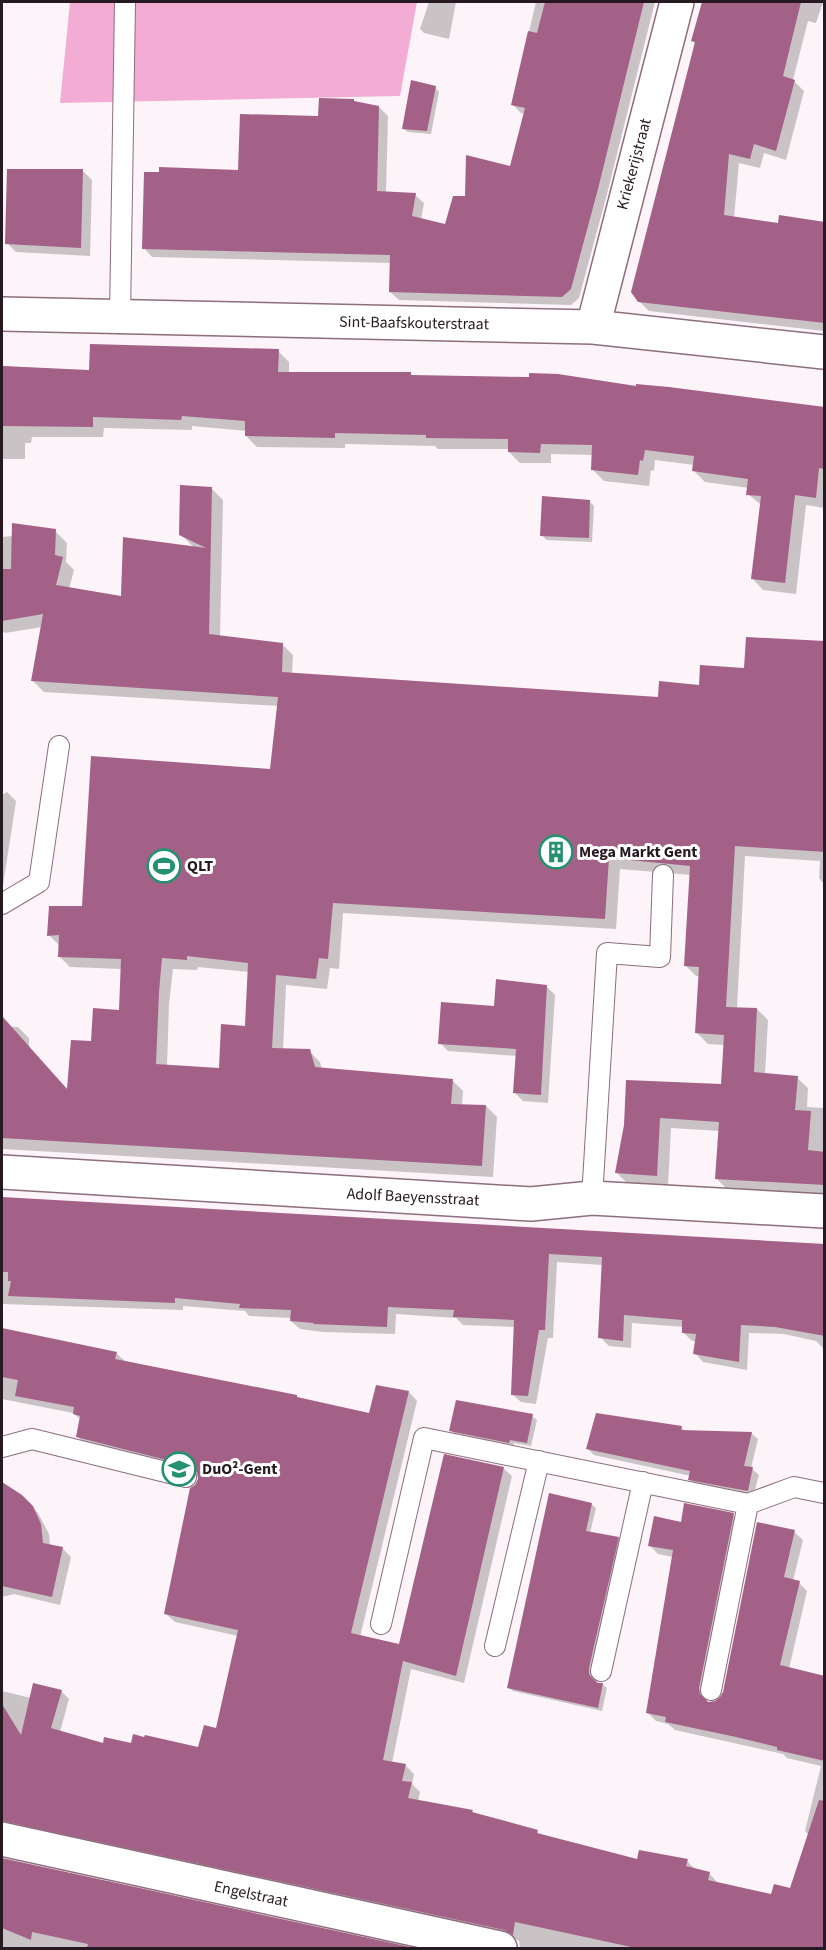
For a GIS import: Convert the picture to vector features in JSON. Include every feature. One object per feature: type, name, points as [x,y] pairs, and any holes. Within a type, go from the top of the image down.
[{"type":"street","name":"Kriekerijstraat","points":[[593,327],[677,2]]},
{"type":"street","name":"Sint-Baafskouterstraat","points":[[2,314],[593,327],[825,352]]},
{"type":"street","name":"Adolf Baeyensstraat","points":[[2,1172],[531,1204],[592,1198],[825,1211]]},
{"type":"street","name":"Engelstraat","points":[[2,1839],[500,1948]]},
{"type":"lane","points":[[120,317],[125,2]]},
{"type":"lane","points":[[2,904],[39,882],[58,746]]},
{"type":"lane","points":[[592,1198],[607,952],[660,957],[663,875]]},
{"type":"lane","points":[[381,1624],[424,1438],[748,1504],[794,1487],[825,1493]]},
{"type":"lane","points":[[2,1447],[32,1439],[186,1477]]},
{"type":"lane","points":[[495,1646],[539,1461]]},
{"type":"lane","points":[[601,1671],[643,1482]]},
{"type":"lane","points":[[711,1690],[748,1504]]},
{"type":"shaded area","points":[[70,2],[417,2],[400,96],[60,103]]},
{"type":"building","points":[[545,2],[644,2],[571,289],[562,297],[389,292],[390,255],[142,249],[144,172],[159,172],[159,167],[238,170],[240,114],[318,116],[319,98],[354,99],[354,101],[379,106],[377,191],[416,193],[412,216],[445,224],[453,196],[465,196],[466,155],[510,166],[525,108],[511,105],[528,31],[537,33]]},
{"type":"building","points":[[702,2],[801,2],[783,76],[795,80],[776,151],[754,144],[750,159],[729,154],[724,215],[778,223],[779,215],[825,222],[825,323],[638,302],[631,292],[695,42],[691,41]]},
{"type":"building","points":[[411,80],[436,86],[427,131],[402,129]]},
{"type":"building","points":[[7,169],[83,169],[81,248],[5,244]]},
{"type":"building","points":[[90,344],[279,349],[278,372],[411,372],[411,375],[529,377],[529,373],[558,374],[636,386],[636,384],[669,387],[825,407],[825,469],[819,468],[816,498],[795,495],[785,583],[751,579],[761,496],[746,495],[748,479],[692,471],[694,456],[645,450],[643,461],[640,460],[638,475],[591,470],[592,445],[541,444],[540,453],[508,452],[508,439],[426,438],[426,435],[335,433],[335,438],[245,436],[245,421],[182,416],[181,420],[93,417],[93,427],[2,426],[2,366],[89,370]]},
{"type":"building","points":[[180,485],[212,487],[209,634],[283,643],[282,672],[658,697],[659,681],[699,685],[700,665],[744,668],[746,637],[825,641],[825,852],[735,846],[726,1007],[757,1008],[754,1072],[798,1076],[795,1110],[811,1111],[808,1150],[825,1152],[825,1185],[715,1179],[719,1122],[660,1118],[657,1176],[615,1173],[624,1125],[626,1080],[721,1084],[724,1035],[695,1033],[699,967],[684,966],[690,866],[609,858],[605,919],[333,903],[328,959],[319,958],[316,979],[276,975],[272,1048],[310,1049],[315,1067],[453,1079],[451,1104],[486,1105],[482,1166],[2,1138],[2,1016],[67,1089],[71,1040],[91,1041],[93,1008],[119,1010],[121,959],[58,957],[59,935],[47,936],[49,906],[82,906],[91,756],[270,769],[278,697],[31,681],[43,614],[2,621],[2,569],[11,569],[12,523],[56,529],[55,555],[63,557],[56,585],[121,596],[123,537],[206,548],[179,535]],"holes":[[[187,956],[248,963],[245,1026],[221,1024],[219,1068],[156,1064],[162,958],[187,960]]]},
{"type":"building","points":[[542,496],[590,500],[589,538],[540,536]]},
{"type":"building","points":[[496,979],[547,985],[541,1095],[513,1093],[516,1049],[438,1044],[441,1002],[494,1006]]},
{"type":"building","points":[[2,1197],[825,1244],[825,1336],[775,1327],[741,1325],[739,1362],[693,1354],[696,1334],[682,1333],[682,1320],[624,1315],[623,1341],[598,1338],[602,1257],[549,1254],[545,1330],[539,1330],[528,1396],[511,1395],[514,1320],[453,1317],[454,1310],[388,1307],[387,1327],[313,1324],[290,1321],[291,1310],[239,1308],[240,1304],[175,1298],[175,1303],[8,1296],[11,1281],[8,1281],[8,1272],[2,1272]]},
{"type":"building","points":[[2,1328],[117,1352],[115,1359],[297,1395],[297,1397],[369,1413],[376,1385],[409,1391],[351,1633],[399,1644],[444,1454],[504,1467],[456,1676],[403,1661],[383,1760],[406,1764],[402,1781],[412,1782],[408,1798],[473,1810],[472,1812],[538,1830],[537,1833],[637,1859],[639,1850],[688,1859],[686,1866],[710,1872],[708,1880],[771,1894],[774,1884],[790,1888],[819,1800],[825,1801],[825,1948],[636,1948],[515,1922],[513,1935],[504,1930],[2,1821],[2,1704],[21,1735],[33,1683],[62,1690],[51,1728],[103,1743],[104,1737],[131,1743],[133,1734],[198,1747],[204,1725],[216,1728],[238,1630],[164,1614],[190,1488],[198,1479],[194,1467],[76,1437],[80,1416],[73,1414],[74,1407],[15,1396],[18,1380],[2,1377]]},
{"type":"building","points":[[456,1400],[533,1414],[527,1443],[510,1440],[509,1443],[449,1431]]},
{"type":"building","points":[[596,1413],[682,1426],[681,1430],[752,1432],[744,1466],[753,1467],[748,1491],[688,1480],[690,1471],[586,1449]]},
{"type":"building","points":[[2,1482],[22,1495],[33,1506],[41,1524],[43,1543],[63,1547],[52,1597],[2,1586]]},
{"type":"building","points":[[549,1493],[592,1503],[586,1531],[619,1537],[589,1668],[589,1674],[593,1679],[598,1683],[603,1683],[598,1708],[507,1688]]},
{"type":"building","points":[[684,1503],[734,1513],[699,1688],[700,1694],[708,1702],[715,1701],[723,1692],[757,1522],[795,1530],[784,1577],[800,1581],[780,1665],[825,1676],[825,1761],[777,1750],[777,1747],[736,1737],[665,1722],[666,1717],[646,1713],[673,1550],[648,1546],[654,1516],[681,1522]]},
{"type":"building","points":[[2,1858],[415,1948],[87,1948],[88,1944],[32,1932],[31,1940],[2,1928]]},
{"type":"place","name":"Mega Markt Gent","points":[[556,852]]},
{"type":"place","name":"QLT","points":[[164,866]]},
{"type":"place","name":"DuO²-Gent","points":[[179,1469]]}]
